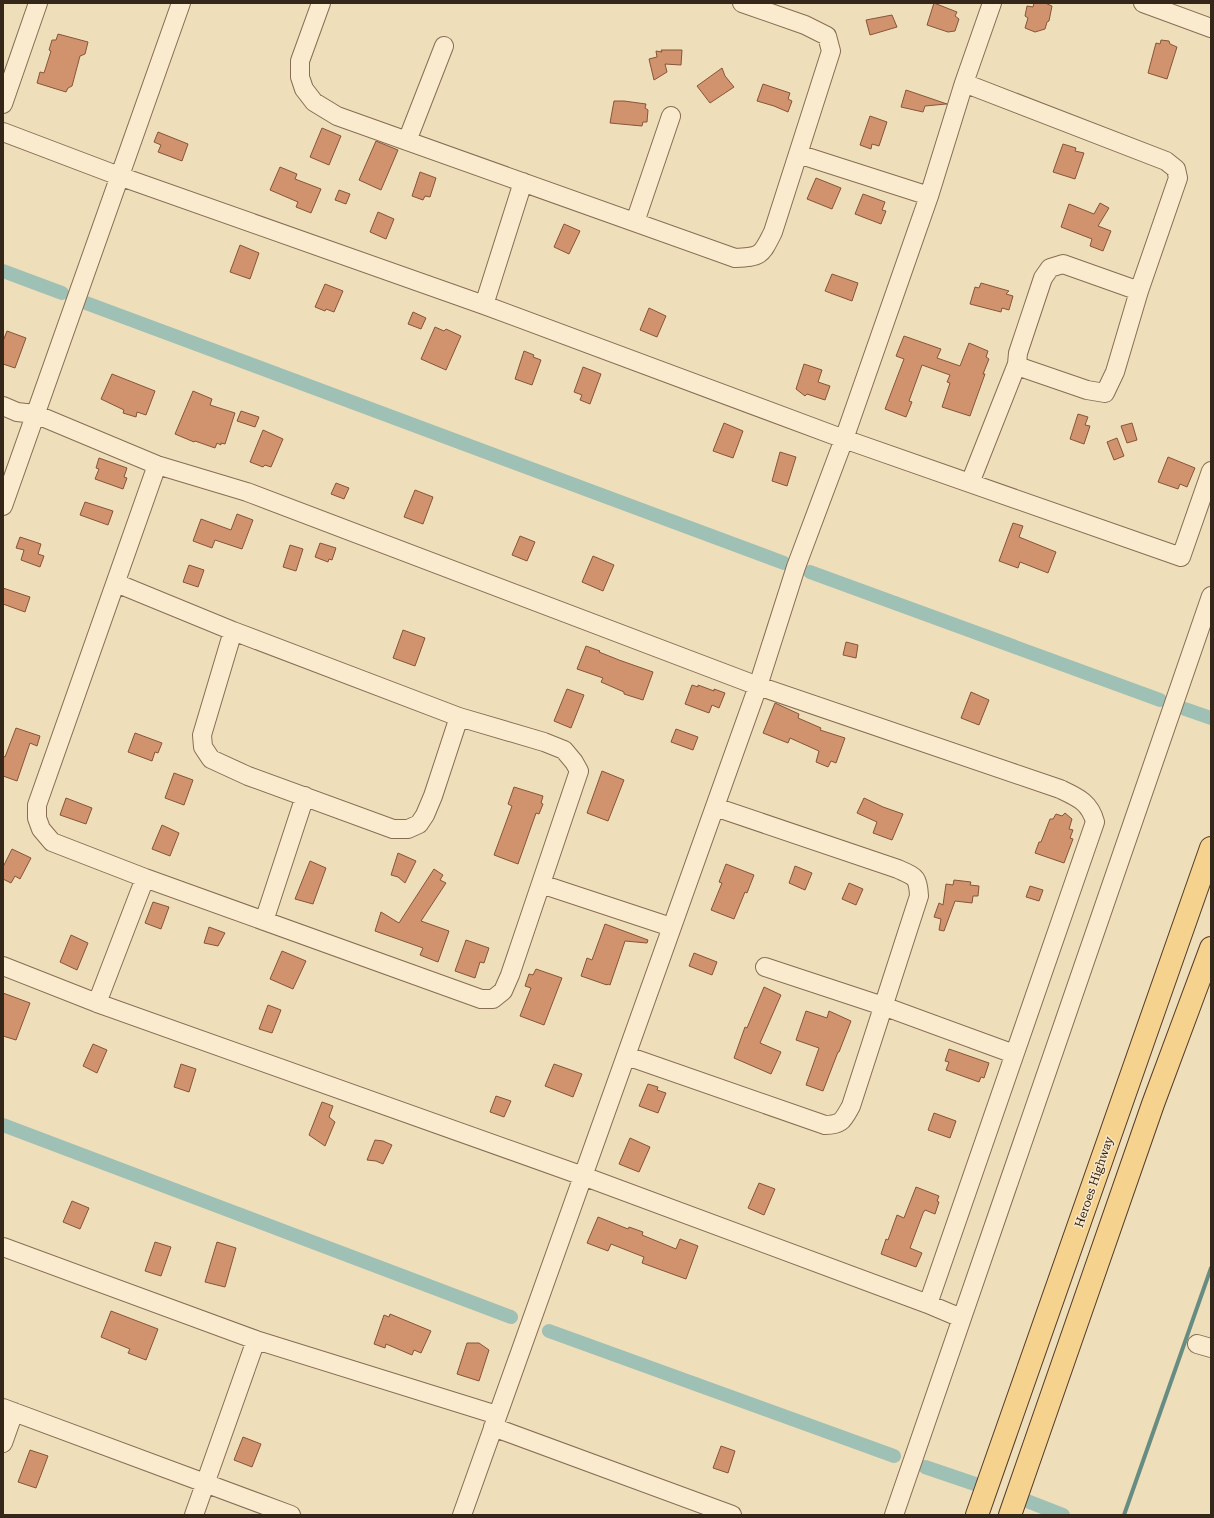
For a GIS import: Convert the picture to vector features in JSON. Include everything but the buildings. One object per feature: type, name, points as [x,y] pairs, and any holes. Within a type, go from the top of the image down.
[{"type":"main road","name":"Heroes Highway","points":[[977,1515],[1211,848]]},
{"type":"main road","points":[[1010,1515],[1153,1104],[1211,948]]},
{"type":"street","points":[[3,104],[38,3]]},
{"type":"street","points":[[3,506],[181,3]]},
{"type":"street","points":[[321,3],[300,61],[300,77],[304,89],[314,102],[337,116],[734,258],[752,257],[763,252],[773,232],[831,51],[827,36],[805,26],[742,3]]},
{"type":"street","points":[[462,1515],[758,686],[796,567],[844,439],[929,196],[964,83],[992,3]]},
{"type":"street","points":[[1143,3],[1211,28]]},
{"type":"street","points":[[408,141],[444,46]]},
{"type":"street","points":[[964,83],[1166,161],[1176,169],[1178,178],[1114,372],[1104,393],[1087,390],[1023,368],[1017,364]]},
{"type":"street","points":[[635,222],[671,116]]},
{"type":"street","points":[[3,132],[119,176],[484,305],[844,439],[1181,557],[1211,471]]},
{"type":"street","points":[[798,154],[929,196]]},
{"type":"street","points":[[484,305],[523,182]]},
{"type":"street","points":[[970,483],[1017,364],[1018,354],[1043,278],[1050,268],[1063,264],[1140,292]]},
{"type":"street","points":[[3,406],[17,412],[35,414],[157,465],[247,492],[758,686],[1060,789],[1080,799],[1092,812],[1095,822],[928,1304]]},
{"type":"street","points":[[116,583],[233,631],[459,716],[544,742],[564,750],[579,771],[510,975],[503,991],[493,999],[481,999],[145,878],[52,842],[41,829],[37,818],[37,805],[157,465]]},
{"type":"street","points":[[894,1515],[1211,596]]},
{"type":"street","points":[[233,631],[202,735],[203,748],[211,759],[248,776],[393,829],[408,829],[419,824],[425,815],[433,796],[459,716]]},
{"type":"street","points":[[264,921],[305,796]]},
{"type":"street","points":[[627,1056],[825,1125],[836,1125],[842,1121],[851,1106],[919,896],[918,883],[913,877],[898,869],[715,807]]},
{"type":"street","points":[[97,1003],[145,878]]},
{"type":"street","points":[[541,884],[671,928]]},
{"type":"street","points":[[3,966],[97,1003],[583,1176],[928,1304],[961,1318]]},
{"type":"street","points":[[765,967],[884,1006],[1014,1054]]},
{"type":"street","points":[[3,1247],[256,1340],[495,1421],[722,1513]]},
{"type":"street","points":[[194,1515],[256,1340]]},
{"type":"street","points":[[3,1443],[8,1410],[291,1515]]},
{"type":"waterway","points":[[3,271],[62,293]]},
{"type":"waterway","points":[[86,303],[784,563]]},
{"type":"waterway","points":[[810,572],[1160,700]]},
{"type":"waterway","points":[[1185,709],[1211,718]]},
{"type":"waterway","points":[[3,1125],[511,1317]]},
{"type":"waterway","points":[[1124,1515],[1211,1268]]},
{"type":"waterway","points":[[549,1331],[894,1456]]},
{"type":"waterway","points":[[925,1467],[975,1484]]},
{"type":"waterway","points":[[1027,1501],[1063,1515]]}]
